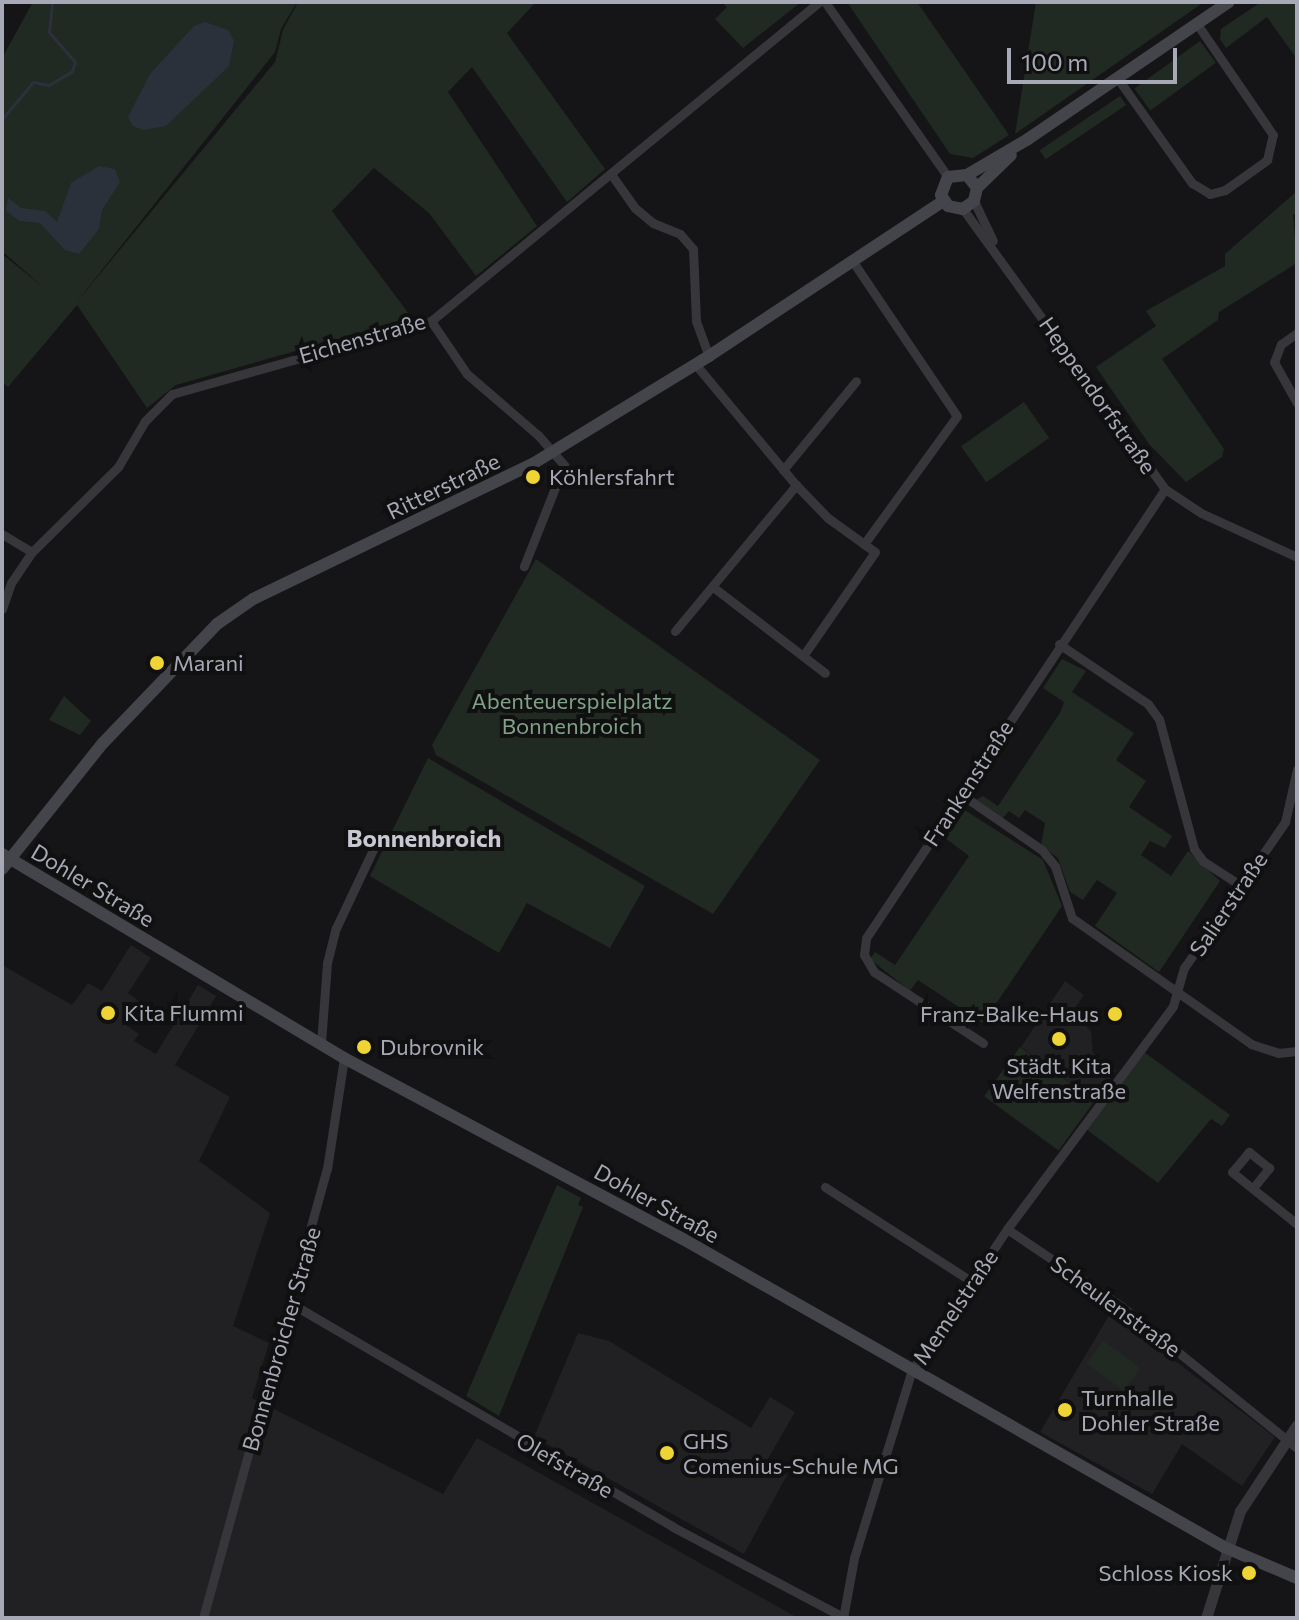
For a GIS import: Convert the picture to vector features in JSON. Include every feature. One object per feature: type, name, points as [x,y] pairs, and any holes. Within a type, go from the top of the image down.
[{"type":"main road","points":[[1028,139],[963,209],[943,201],[941,188],[948,177],[967,175],[1028,139],[1229,2]]},
{"type":"main road","points":[[967,175],[975,195]]},
{"type":"main road","name":"Ritterstraße","points":[[4,860],[103,743],[217,624],[253,599],[502,482],[696,365],[943,201]]},
{"type":"main road","name":"Dohler Straße","points":[[4,860],[344,1058],[912,1370],[1224,1547],[1297,1578]]},
{"type":"street","name":"Eichenstraße","points":[[2,609],[11,583],[32,552],[118,467],[145,421],[172,394],[431,321],[819,2]]},
{"type":"street","points":[[825,2],[948,177]]},
{"type":"street","points":[[1118,79],[1192,183],[1210,194],[1225,190],[1267,160],[1273,135],[1197,24]]},
{"type":"street","points":[[611,174],[635,208],[653,223],[680,234],[693,249],[696,321],[709,356]]},
{"type":"street","name":"Heppendorfstraße","points":[[975,195],[1001,258]]},
{"type":"street","name":"Heppendorfstraße","points":[[963,209],[1165,489],[1201,513],[1297,557]]},
{"type":"street","points":[[853,262],[957,416],[864,544]]},
{"type":"street","points":[[431,321],[467,374],[554,451],[564,465],[561,480],[524,566]]},
{"type":"street","points":[[1297,333],[1281,344],[1274,362],[1297,403]]},
{"type":"street","points":[[696,365],[796,485],[828,518],[875,552],[803,656]]},
{"type":"street","points":[[783,470],[856,381]]},
{"type":"street","points":[[675,631],[796,485]]},
{"type":"street","name":"Frankenstraße","points":[[983,1043],[874,972],[864,955],[866,938],[1165,489]]},
{"type":"street","points":[[2,534],[32,552]]},
{"type":"street","points":[[713,587],[825,673]]},
{"type":"street","points":[[1059,644],[1148,704],[1159,719],[1194,849],[1203,861],[1240,885]]},
{"type":"street","name":"Salierstraße","points":[[1007,1229],[1178,993],[1184,968],[1285,822],[1297,769]]},
{"type":"street","points":[[962,795],[1042,850],[1055,866],[1072,918],[1251,1044],[1269,1052],[1297,1052]]},
{"type":"street","points":[[321,1043],[327,963],[336,928],[379,837]]},
{"type":"street","name":"Bonnenbroicher Straße","points":[[203,1618],[327,1169],[344,1058]]},
{"type":"street","points":[[825,1187],[971,1281]]},
{"type":"street","points":[[1253,1188],[1297,1224]]},
{"type":"street","name":"Memelstraße","points":[[843,1617],[854,1558],[912,1370],[1007,1229]]},
{"type":"street","name":"Scheulenstraße","points":[[1007,1229],[1121,1306],[1297,1448]]},
{"type":"street","name":"Olefstraße","points":[[292,1304],[673,1527],[843,1617]]},
{"type":"street","points":[[1206,1618],[1224,1547],[1257,1480],[1297,1425]]},
{"type":"shaded area","points":[[205,22],[228,30],[234,41],[229,66],[166,126],[143,130],[133,126],[128,117],[150,74],[194,26]]},
{"type":"shaded area","points":[[99,166],[115,169],[120,182],[102,210],[99,229],[79,254],[65,250],[40,223],[20,221],[6,211],[8,198],[21,208],[45,211],[57,222],[71,183]]},
{"type":"shaded area","points":[[131,945],[151,958],[128,993],[141,1003],[126,1025],[139,1034],[134,1041],[156,1054],[198,985],[216,996],[175,1065],[230,1097],[199,1161],[270,1213],[233,1326],[269,1343],[252,1398],[443,1494],[477,1438],[798,1618],[2,1618],[2,965],[72,1005],[88,983],[102,991]]},
{"type":"shaded area","name":"Städt. Kita Welfenstraße","points":[[1065,981],[1084,995],[1072,1012],[1091,1031],[1093,1053],[1116,1070],[1094,1101],[1021,1047]]},
{"type":"shaded area","points":[[1111,1312],[1275,1437],[1242,1486],[1182,1444],[1152,1494],[1040,1432]]},
{"type":"shaded area","name":"GHS Comenius-Schule MG","points":[[578,1333],[609,1341],[751,1428],[770,1397],[795,1412],[766,1462],[787,1475],[744,1554],[534,1437]]},
{"type":"green space","points":[[33,2],[297,2],[281,29],[275,52],[75,304],[275,62],[283,30],[298,2],[536,2],[507,33],[605,169],[567,202],[472,67],[448,92],[537,226],[476,276],[429,213],[374,168],[332,211],[412,318],[176,385],[147,408],[77,305],[8,387],[2,382],[2,254],[42,286],[2,251],[2,58]]},
{"type":"green space","points":[[722,2],[801,2],[743,48],[715,19],[727,7]]},
{"type":"green space","points":[[847,2],[917,2],[1009,135],[973,158],[950,154]]},
{"type":"green space","points":[[1036,2],[1204,2],[1015,134]]},
{"type":"green space","points":[[1261,2],[1297,2],[1297,59],[1267,17],[1226,48],[1220,39],[1221,29]]},
{"type":"green space","points":[[1200,41],[1216,63],[1150,110],[1134,89]]},
{"type":"green space","points":[[1120,96],[1126,105],[1046,159],[1040,150]]},
{"type":"green space","points":[[1297,191],[1297,214],[1293,214],[1297,263],[1219,312],[1218,320],[1162,359],[1224,449],[1222,457],[1186,482],[1149,444],[1096,367],[1156,326],[1146,311],[1225,266],[1225,254]]},
{"type":"green space","points":[[1024,402],[1049,438],[986,482],[961,446]]},
{"type":"green space","name":"Abenteuerspielplatz Bonnenbroich","points":[[536,559],[820,760],[713,914],[436,755],[432,745]]},
{"type":"green space","points":[[1062,659],[1086,671],[1072,692],[1134,733],[1116,760],[1146,781],[1129,807],[1172,836],[1165,848],[1150,841],[1141,855],[1171,876],[1188,851],[1220,881],[1159,972],[1095,926],[1117,893],[1097,880],[1083,900],[1070,892],[1058,858],[1041,845],[1045,823],[1025,810],[1019,818],[1009,811],[1003,818],[976,800],[983,796],[998,806],[1061,711],[1064,702],[1043,688]]},
{"type":"green space","points":[[64,696],[91,721],[80,735],[49,720]]},
{"type":"green space","points":[[428,758],[645,886],[610,948],[527,903],[499,953],[370,876]]},
{"type":"green space","points":[[963,809],[1043,860],[1062,906],[983,1023],[918,980],[910,991],[870,959],[875,952],[895,965],[969,856],[944,837]]},
{"type":"green space","points":[[1020,1047],[1094,1101],[1059,1150],[984,1096]]},
{"type":"green space","points":[[1144,1052],[1230,1115],[1222,1126],[1211,1119],[1158,1183],[1086,1129]]},
{"type":"green space","points":[[557,1185],[581,1198],[578,1205],[583,1207],[499,1416],[466,1396]]},
{"type":"green space","points":[[1103,1341],[1140,1368],[1124,1391],[1087,1364]]},
{"type":"waterway","points":[[2,119],[33,82],[49,85],[72,71],[75,62],[49,32],[52,2]]},
{"type":"waterway","points":[[2,148],[2,169]]},
{"type":"place","name":"Köhlersfahrt","points":[[533,477]]},
{"type":"place","name":"Marani","points":[[157,663]]},
{"type":"place","name":"Kita Flummi","points":[[108,1013]]},
{"type":"place","name":"Franz-Balke-Haus","points":[[1115,1014]]},
{"type":"place","name":"Städt. Kita Welfenstraße","points":[[1059,1039]]},
{"type":"place","name":"Dubrovnik","points":[[364,1047]]},
{"type":"place","name":"Turnhalle Dohler Straße","points":[[1065,1410]]},
{"type":"place","name":"GHS Comenius-Schule MG","points":[[667,1453]]},
{"type":"place","name":"Schloss Kiosk","points":[[1249,1573]]},
{"type":"district","name":"Bonnenbroich","points":[[424,838]]}]
